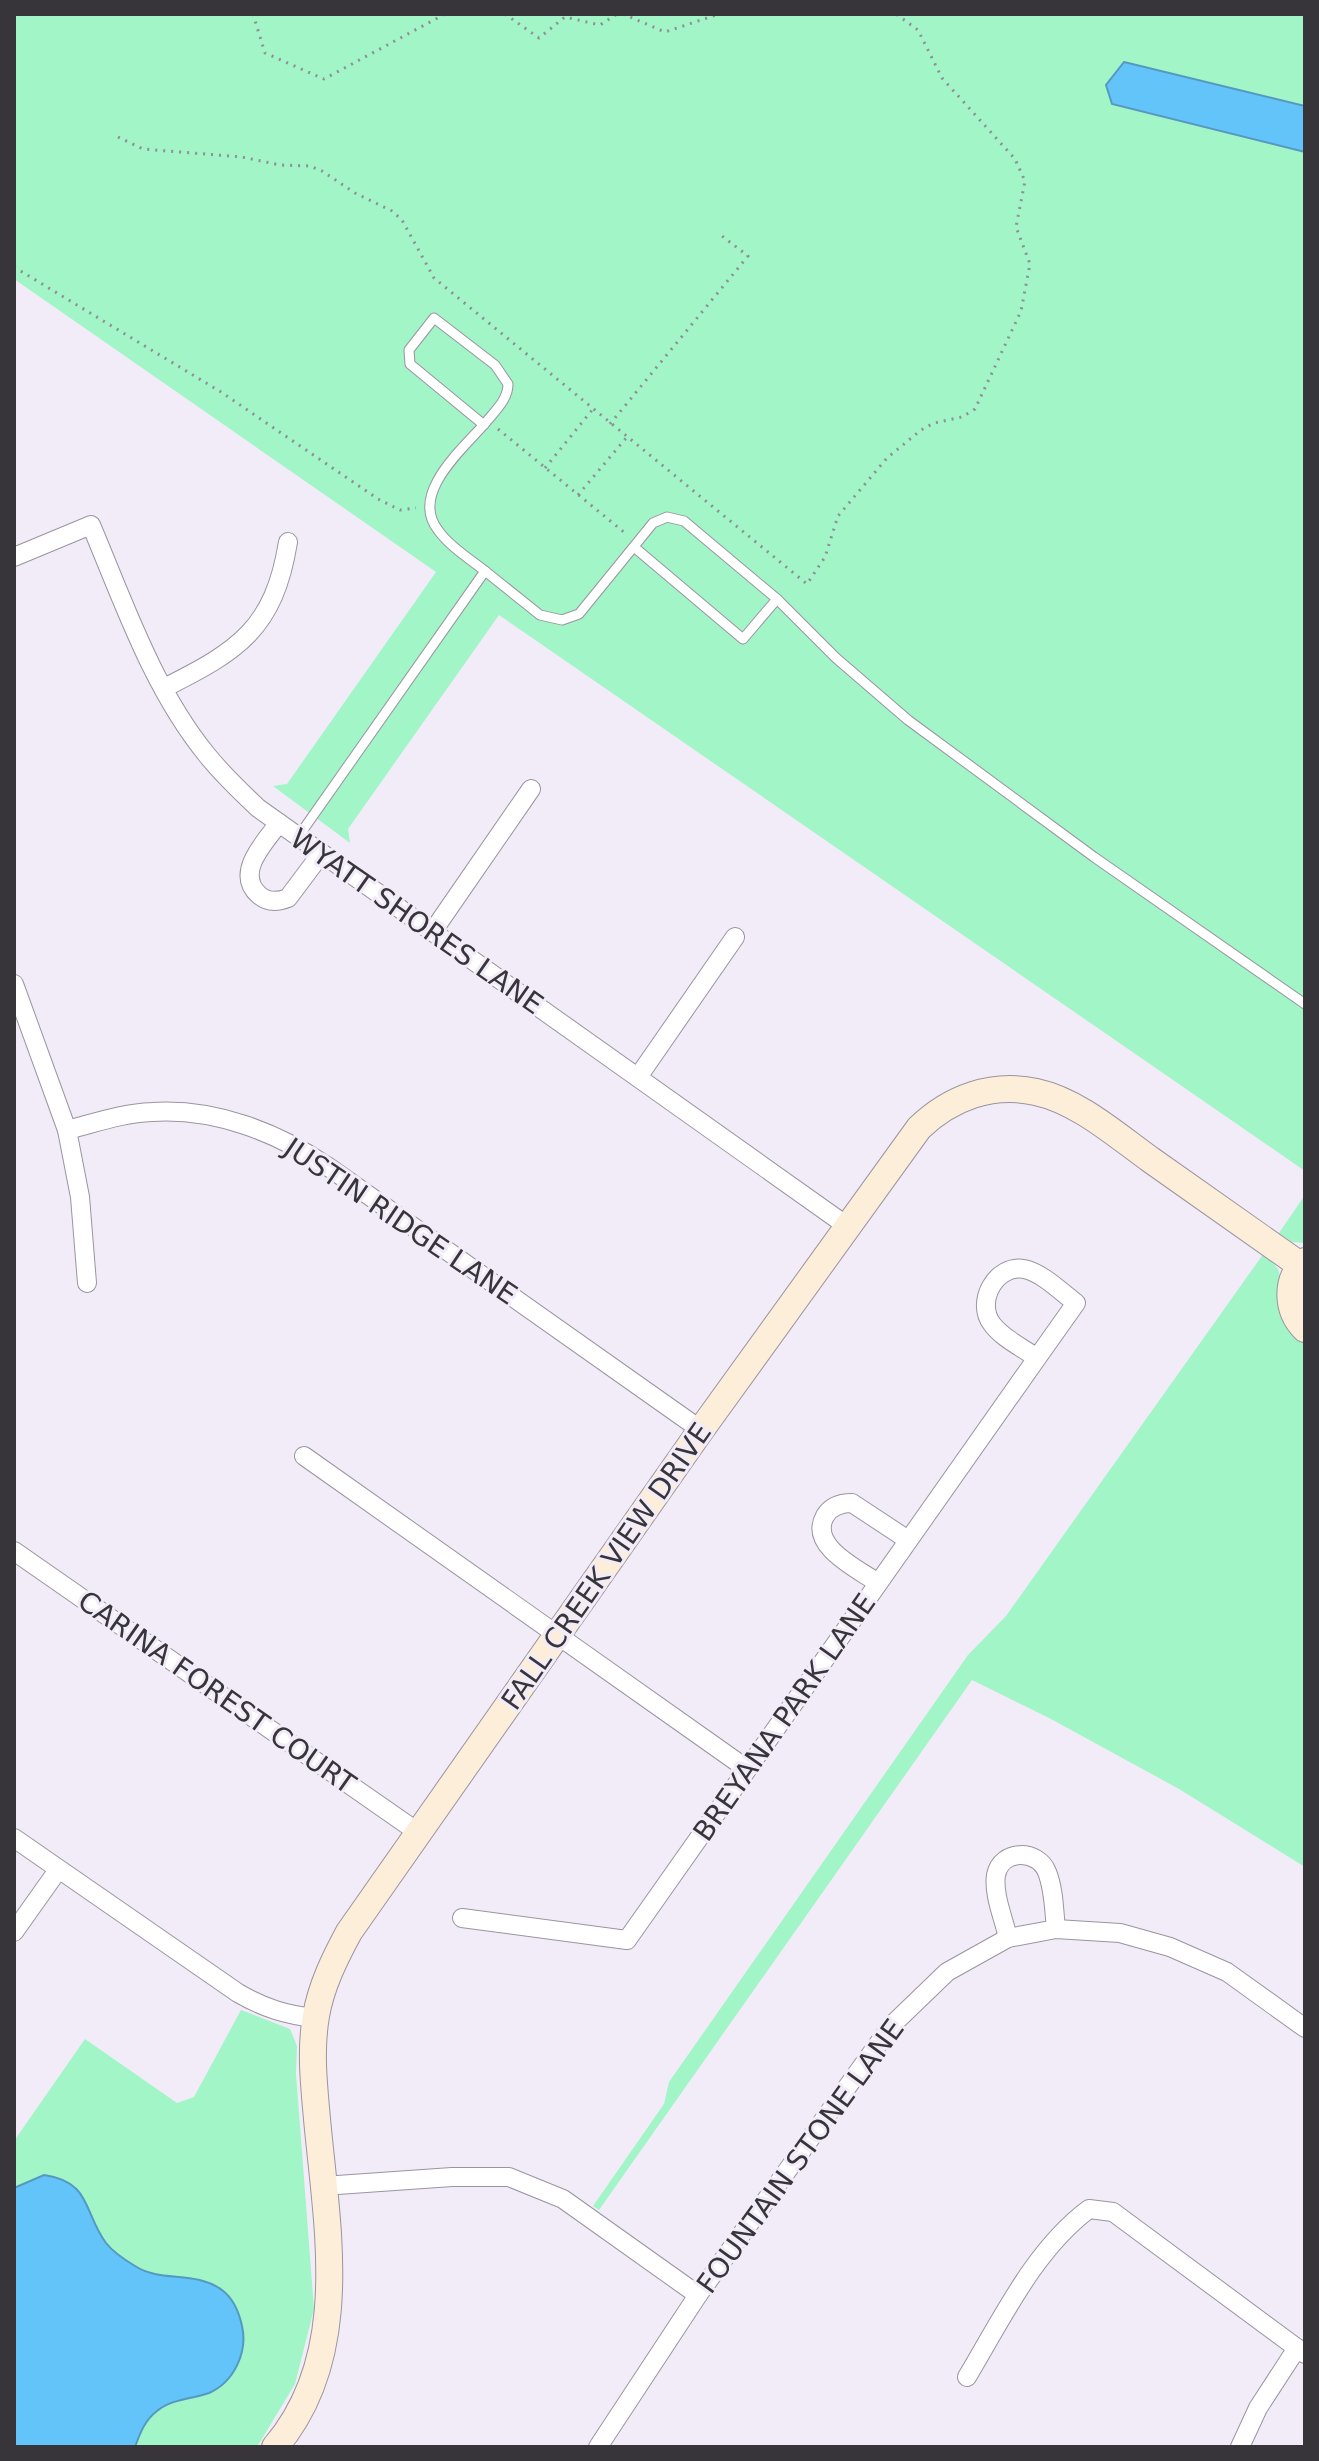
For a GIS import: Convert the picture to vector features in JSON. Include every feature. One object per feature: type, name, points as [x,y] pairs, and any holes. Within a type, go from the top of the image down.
[{"type":"street","name":"WYATT SHORES LANE","points":[[14,557],[91,525],[164,688],[206,755],[258,808],[847,1226]]},
{"type":"street","points":[[164,688],[223,658],[260,620],[279,586],[288,542]]},
{"type":"street","points":[[433,931],[531,789]]},
{"type":"street","points":[[279,823],[250,868],[256,893],[271,901],[288,898],[321,854]]},
{"type":"street","points":[[638,1077],[735,937]]},
{"type":"street","points":[[14,984],[67,1130],[80,1197],[87,1283]]},
{"type":"street","name":"FALL CREEK VIEW DRIVE","points":[[275,2447],[297,2415],[310,2388],[326,2335],[329,2286],[313,2075],[315,2018],[327,1979],[349,1932],[907,1142],[933,1114],[950,1103],[969,1096],[1016,1089],[1038,1092],[1097,1122],[1303,1263],[1292,1278],[1289,1293],[1291,1309],[1305,1329]]},
{"type":"street","name":"JUSTIN RIDGE LANE","points":[[67,1130],[122,1116],[153,1112],[210,1116],[277,1136],[327,1166],[701,1430]]},
{"type":"street","name":"BREYANA PARK LANE","points":[[462,1918],[627,1940],[1076,1303],[1037,1274],[1027,1270],[1008,1270],[989,1289],[987,1315],[997,1329],[1037,1358]]},
{"type":"street","points":[[304,1456],[747,1769]]},
{"type":"street","points":[[878,1583],[826,1544],[821,1532],[825,1516],[835,1506],[852,1503],[908,1540]]},
{"type":"street","name":"CARINA FOREST COURT","points":[[14,1551],[419,1833]]},
{"type":"street","points":[[14,1838],[250,2000],[280,2013],[315,2018]]},
{"type":"street","points":[[1008,1938],[995,1885],[997,1870],[1009,1857],[1026,1853],[1041,1861],[1048,1874],[1056,1929]]},
{"type":"street","points":[[14,1932],[58,1870]]},
{"type":"street","name":"FOUNTAIN STONE LANE","points":[[602,2446],[698,2295],[891,2026],[947,1972],[1008,1938],[1056,1929],[1120,1933],[1170,1947],[1227,1972],[1305,2028]]},
{"type":"street","points":[[323,2186],[452,2177],[509,2177],[563,2199],[698,2295]]},
{"type":"street","points":[[967,2377],[1031,2273],[1069,2224],[1089,2209],[1113,2212],[1301,2351],[1258,2408],[1240,2447]]},
{"type":"lane","points":[[486,422],[410,364],[409,350],[434,318],[495,365],[506,377],[508,389],[486,422],[434,483],[428,506],[437,530],[540,615],[562,620],[579,614],[653,523],[667,517],[684,521],[777,599],[836,658],[908,720],[1094,857],[1305,1004]]},
{"type":"lane","points":[[636,545],[743,639],[777,599]]},
{"type":"lane","points":[[298,837],[485,571]]},
{"type":"path","points":[[253,14],[265,53],[324,79],[445,14]]},
{"type":"path","points":[[505,14],[539,38],[565,17],[600,25],[617,14]]},
{"type":"path","points":[[623,14],[665,32],[719,14]]},
{"type":"path","points":[[733,14],[800,14]]},
{"type":"path","points":[[118,137],[143,149],[310,166],[384,206],[402,220],[434,278],[807,584],[825,557],[838,516],[887,458],[921,430],[934,423],[962,417],[975,409],[1021,311],[1030,264],[1016,227],[1025,181],[1015,159],[942,78],[918,30],[896,14]]},
{"type":"path","points":[[610,424],[748,256],[722,236]]},
{"type":"path","points":[[14,267],[221,392],[378,499],[400,510],[428,506]]},
{"type":"path","points":[[545,468],[593,409]]},
{"type":"path","points":[[486,422],[636,545]]},
{"type":"path","points":[[578,495],[627,437]]},
{"type":"green space","points":[[14,14],[1305,14],[1305,1171],[499,615],[348,829],[350,843],[273,786],[287,784],[436,572],[14,279]]},
{"type":"green space","points":[[1305,1195],[1305,1243],[1292,1242],[1279,1233]]},
{"type":"green space","points":[[1264,1253],[1278,1269],[1298,1338],[1305,1343],[1305,1867],[1179,1789],[972,1680],[599,2210],[593,2206],[664,2104],[669,2082],[968,1655],[1006,1616]]},
{"type":"green space","points":[[241,2010],[290,2029],[297,2046],[296,2074],[314,2309],[295,2384],[257,2447],[14,2447],[14,2141],[85,2039],[177,2103],[194,2097]]},
{"type":"water","points":[[1124,62],[1305,106],[1305,152],[1112,104],[1106,85]]},
{"type":"water","points":[[44,2175],[71,2184],[79,2191],[106,2243],[123,2258],[145,2271],[212,2284],[230,2297],[239,2316],[243,2346],[237,2365],[226,2382],[209,2393],[175,2402],[157,2411],[146,2423],[135,2447],[14,2447],[14,2188]]}]
